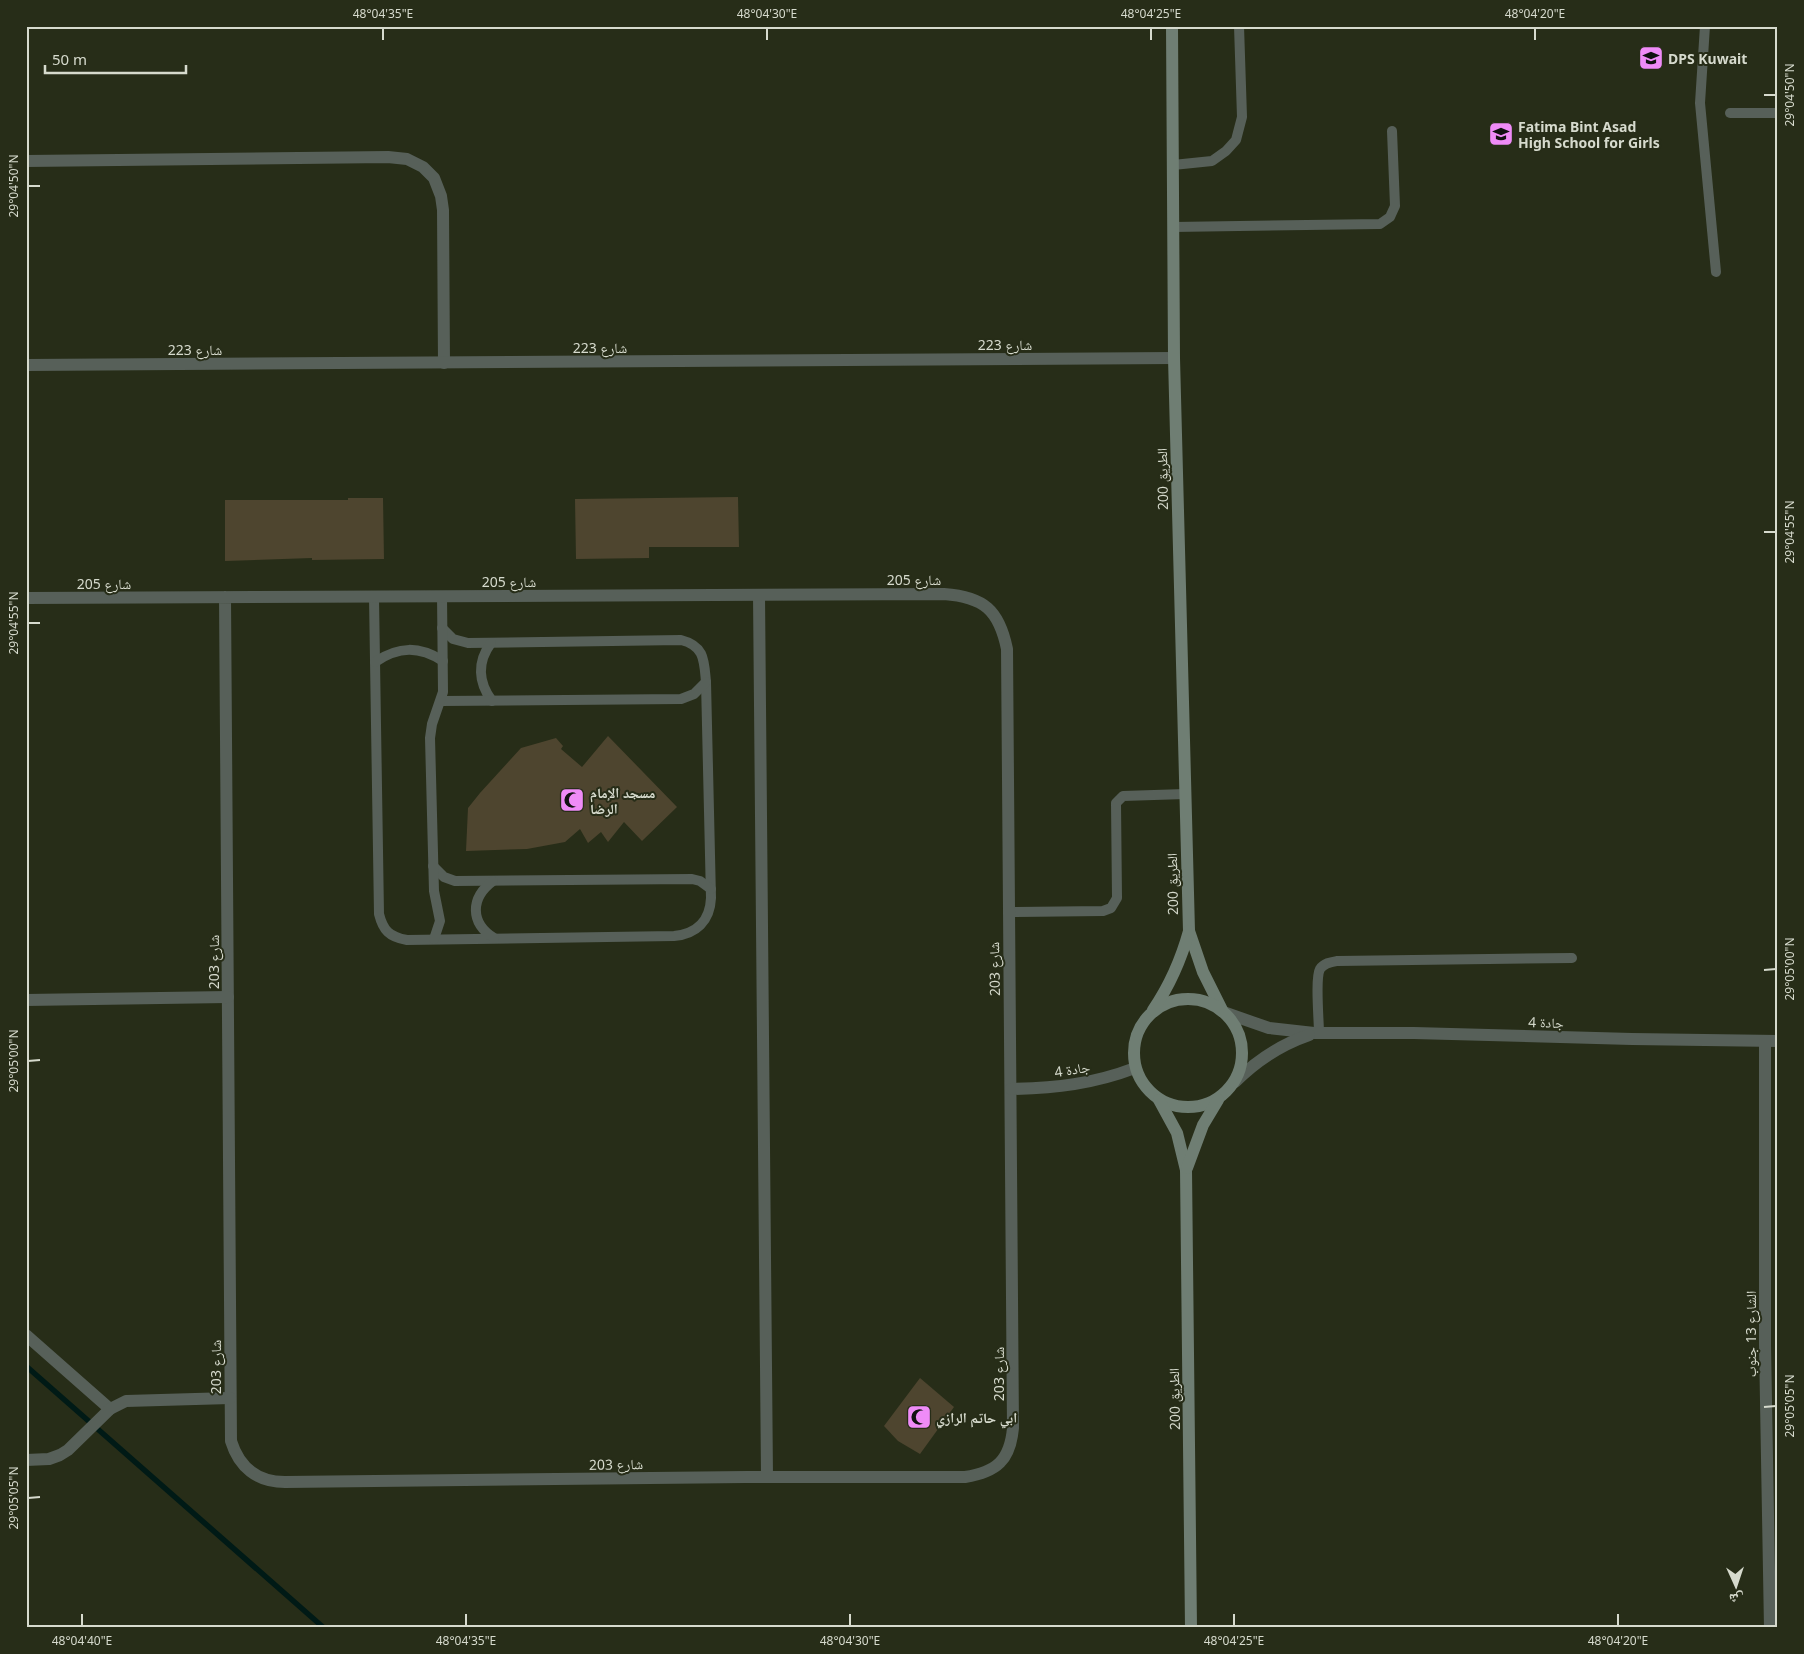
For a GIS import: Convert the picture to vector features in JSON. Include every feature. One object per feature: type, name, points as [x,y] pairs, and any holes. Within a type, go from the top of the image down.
[{"type":"main road","name":"الطريق 200","points":[[1172,26],[1174,358],[1189,931],[1203,972],[1224,1012]]},
{"type":"main road","name":"الطريق 200","points":[[1148,1017],[1162,997],[1173,976],[1189,931]]},
{"type":"main road","points":[[1188,999],[1202,1000],[1224,1012],[1234,1023],[1240,1034],[1243,1046],[1243,1058],[1235,1082],[1219,1098],[1208,1104],[1196,1107],[1183,1108],[1159,1100],[1144,1086],[1135,1068],[1133,1054],[1135,1040],[1140,1028],[1148,1017],[1159,1007],[1173,1001],[1188,999]]},
{"type":"main road","name":"الطريق 200","points":[[1186,1170],[1203,1125],[1219,1098]]},
{"type":"main road","name":"الطريق 200","points":[[1159,1100],[1177,1133],[1186,1170],[1191,1628]]},
{"type":"street","points":[[26,161],[388,157],[406,159],[416,163],[434,178],[443,203],[444,363]]},
{"type":"street","name":"شارع 223","points":[[26,365],[1174,358]]},
{"type":"street","name":"شارع 205","points":[[26,598],[944,594],[962,595],[990,608]]},
{"type":"street","points":[[759,595],[766,1477]]},
{"type":"street","name":"شارع 203","points":[[225,597],[231,1441],[240,1463],[249,1471],[266,1480],[275,1482],[965,1477],[981,1474],[994,1468],[1005,1456],[1011,1444],[1013,1428],[1006,649],[1004,635],[990,608]]},
{"type":"street","points":[[26,1000],[228,997]]},
{"type":"street","name":"جادة 4","points":[[1224,1012],[1269,1028],[1291,1032],[1772,1041]]},
{"type":"street","name":"جادة 4","points":[[1235,1082],[1271,1052],[1292,1041],[1316,1033]]},
{"type":"street","name":"الشارع 13 جنوب","points":[[1770,1628],[1772,1041]]},
{"type":"street","name":"جادة 4","points":[[1011,1089],[1077,1085],[1116,1076],[1135,1068]]},
{"type":"street","points":[[26,1335],[107,1412]]},
{"type":"street","points":[[26,1460],[49,1459],[60,1455],[118,1404],[134,1400],[230,1398]]},
{"type":"lane","points":[[1172,165],[1212,160],[1226,151],[1236,140],[1242,117],[1239,26]]},
{"type":"lane","points":[[1704,26],[1700,103],[1716,272]]},
{"type":"lane","points":[[1730,113],[1778,113]]},
{"type":"lane","points":[[1173,227],[1368,225],[1386,222],[1395,206],[1392,131]]},
{"type":"lane","points":[[434,939],[440,922],[434,891],[430,738],[432,724],[441,701],[443,686],[442,596]]},
{"type":"lane","points":[[374,597],[379,914],[384,929],[389,935],[397,938],[434,939],[684,935],[698,928],[708,916],[711,908],[706,682],[702,654],[693,644],[681,640],[460,642],[453,639],[442,628]]},
{"type":"lane","points":[[491,643],[485,651],[480,672],[486,692],[492,701]]},
{"type":"lane","points":[[375,662],[386,655],[409,649],[421,650],[443,661]]},
{"type":"lane","points":[[441,701],[682,698],[694,694],[706,682]]},
{"type":"lane","points":[[1008,912],[1104,911],[1111,908],[1117,898],[1116,803],[1123,796],[1185,794]]},
{"type":"lane","points":[[433,866],[444,877],[455,881],[692,879],[700,881],[711,889]]},
{"type":"lane","points":[[493,881],[480,893],[476,910],[480,927],[494,938]]},
{"type":"lane","points":[[1316,1033],[1318,974],[1323,966],[1328,963],[1337,961],[1572,958]]},
{"type":"building","points":[[738,497],[739,547],[649,547],[649,558],[576,559],[575,499]]},
{"type":"building","points":[[348,498],[383,498],[384,559],[312,560],[312,558],[225,561],[225,500],[348,500]]},
{"type":"building","name":"مسجد الإمام الرضا","points":[[608,736],[677,807],[642,841],[624,822],[608,842],[601,832],[588,843],[580,829],[565,842],[527,849],[466,851],[468,808],[521,748],[556,738],[563,746],[561,749],[582,767]]},
{"type":"building","name":"ابي حاتم الرازي","points":[[920,1378],[954,1407],[920,1454],[898,1441],[884,1426]]},
{"type":"waterway","points":[[26,1366],[324,1628]]},
{"type":"place","name":"DPS Kuwait","points":[[1651,58]]},
{"type":"place","name":"Fatima Bint Asad High School for Girls","points":[[1501,134]]},
{"type":"place","name":"مسجد الإمام الرضا","points":[[572,800]]},
{"type":"place","name":"ابي حاتم الرازي","points":[[919,1417]]}]
